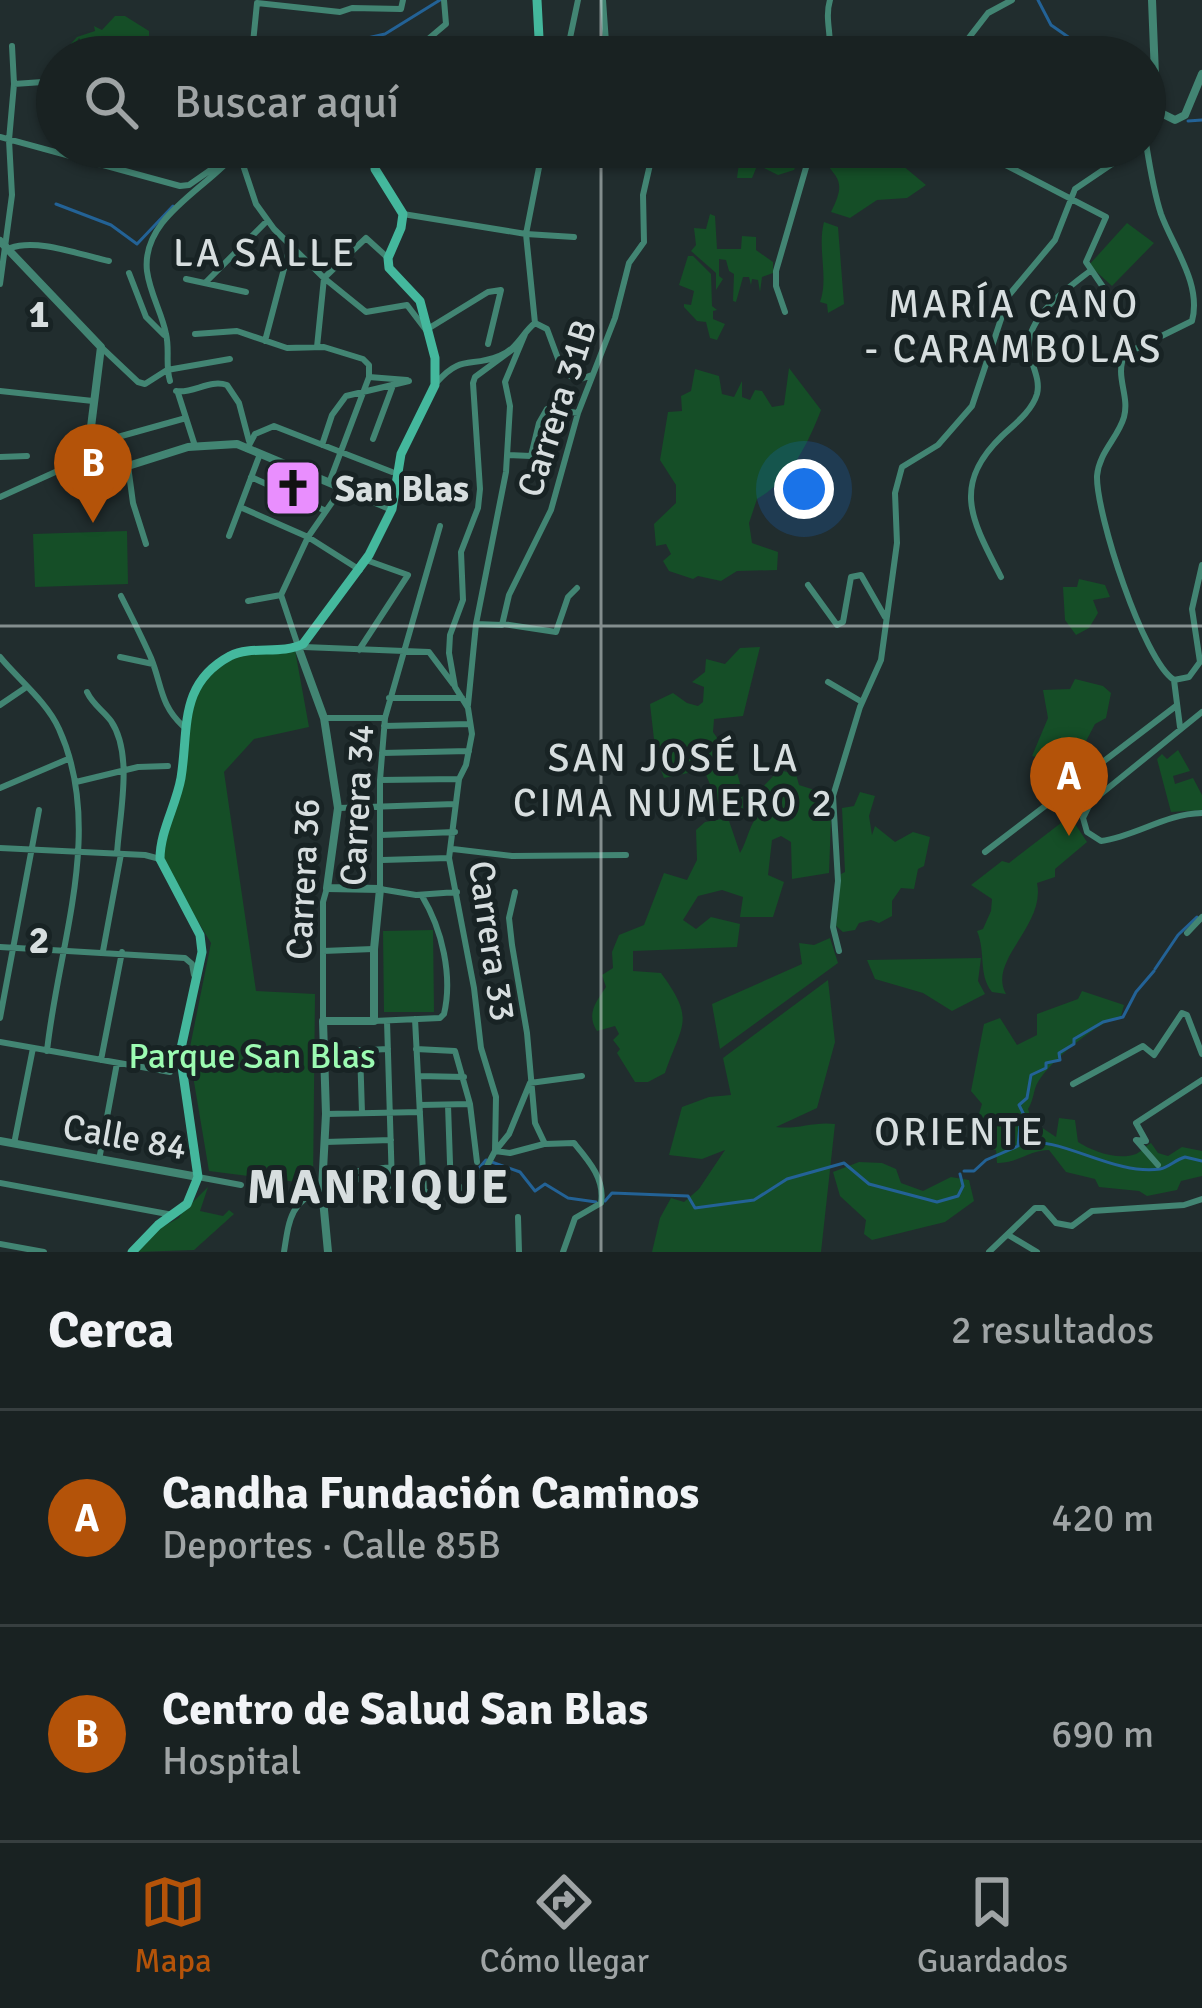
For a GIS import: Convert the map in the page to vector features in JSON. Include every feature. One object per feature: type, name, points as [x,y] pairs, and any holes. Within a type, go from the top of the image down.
[{"type":"main road","points":[[538,0],[539,36]]},
{"type":"main road","points":[[132,1252],[188,1204],[198,1177],[180,1053],[202,952],[200,935],[160,860],[181,778],[183,726],[194,691],[205,674],[242,652],[299,647],[363,565],[392,509],[401,454],[435,385],[435,358],[420,302],[391,271],[388,258],[403,214],[375,168]]},
{"type":"street","points":[[431,36],[446,24],[444,0]]},
{"type":"street","points":[[570,36],[578,0]]},
{"type":"street","points":[[603,0],[606,36]]},
{"type":"street","points":[[830,0],[826,18],[830,36]]},
{"type":"street","points":[[970,36],[988,13],[1012,0]]},
{"type":"street","points":[[1152,0],[1153,36]]},
{"type":"street","points":[[254,36],[257,2],[340,12],[352,4],[402,5]]},
{"type":"street","points":[[0,284],[12,194],[4,138],[14,84],[12,46]]},
{"type":"street","points":[[1166,116],[1175,120],[1185,115],[1202,74]]},
{"type":"street","points":[[14,84],[36,82]]},
{"type":"street","points":[[4,138],[36,147]]},
{"type":"street","points":[[115,168],[180,186],[212,168]]},
{"type":"street","points":[[170,381],[167,338],[148,279],[148,248],[168,216],[218,168]]},
{"type":"street","points":[[245,168],[249,194],[268,220],[324,278],[366,312],[407,305],[428,330],[496,289],[501,293],[488,344]]},
{"type":"street","points":[[435,385],[452,365],[501,356],[513,349],[535,323],[526,234],[539,168]]},
{"type":"street","name":"Carrera 31B","points":[[502,624],[509,595],[550,510],[578,413],[615,318],[628,263],[644,242],[650,168]]},
{"type":"street","points":[[785,312],[776,271],[806,168]]},
{"type":"street","points":[[1013,168],[1106,217],[1086,262],[1102,287]]},
{"type":"street","points":[[839,951],[833,937],[838,881],[832,796],[862,702],[886,654],[885,617],[897,543],[895,494],[902,467],[938,445],[972,406],[1009,296],[1054,240],[1071,196],[1104,168]]},
{"type":"street","points":[[1151,168],[1162,216],[1189,264],[1200,301],[1192,321],[1125,354],[1120,364],[1125,412],[1097,470],[1098,505],[1130,603],[1162,670],[1174,680],[1178,715],[1145,762],[1091,802],[1083,818],[1088,832],[1102,842],[1164,818],[1202,813]]},
{"type":"street","points":[[403,214],[574,237]]},
{"type":"street","points":[[206,282],[268,220]]},
{"type":"street","points":[[317,347],[324,278],[366,238],[388,258]]},
{"type":"street","points":[[4,244],[109,261]]},
{"type":"street","points":[[4,244],[138,382],[151,381],[166,370],[230,359]]},
{"type":"street","points":[[265,342],[290,246]]},
{"type":"street","points":[[1001,577],[978,530],[970,482],[984,454],[1035,399],[1039,388],[1028,354],[1036,323],[1090,272]]},
{"type":"street","points":[[129,273],[146,317],[167,338]]},
{"type":"street","points":[[186,279],[246,292]]},
{"type":"street","points":[[535,323],[548,329],[558,367],[567,376],[578,380],[595,373]]},
{"type":"street","points":[[194,334],[229,329],[287,348],[317,347],[363,359],[369,365],[364,392],[328,483]]},
{"type":"street","points":[[468,708],[470,656],[508,455],[510,406],[505,382],[525,334]]},
{"type":"street","points":[[88,448],[101,347]]},
{"type":"street","name":"Carrera 33","points":[[491,1158],[496,1097],[481,1048],[449,858],[470,724],[448,653],[464,600],[461,552],[480,489],[473,383],[513,349]]},
{"type":"street","points":[[322,445],[332,416],[346,396],[409,381],[369,377]]},
{"type":"street","points":[[195,446],[177,392],[215,382],[227,385],[239,403],[248,445]]},
{"type":"street","points":[[373,439],[392,388]]},
{"type":"street","points":[[0,391],[94,401]]},
{"type":"street","points":[[508,455],[531,456],[547,409],[578,413]]},
{"type":"street","points":[[0,497],[74,464],[88,448],[185,418]]},
{"type":"street","points":[[248,445],[255,434],[274,426],[392,472]]},
{"type":"street","points":[[88,448],[128,466],[195,446],[248,445],[392,509]]},
{"type":"street","points":[[229,536],[260,454]]},
{"type":"street","points":[[0,457],[27,457]]},
{"type":"street","points":[[128,466],[146,544]]},
{"type":"street","points":[[251,477],[326,511]]},
{"type":"street","points":[[342,488],[308,537],[281,595],[299,647],[429,652],[455,687]]},
{"type":"street","points":[[240,507],[363,565],[408,575],[359,650]]},
{"type":"street","name":"Carrera 34","points":[[374,1021],[385,722],[440,526]]},
{"type":"street","points":[[1174,680],[1189,677],[1200,662],[1192,609],[1202,565]]},
{"type":"street","points":[[808,584],[837,625],[843,622],[850,601],[851,577],[861,575],[885,617]]},
{"type":"street","points":[[476,624],[556,632],[568,597],[577,588]]},
{"type":"street","points":[[248,601],[281,595]]},
{"type":"street","points":[[121,596],[153,664],[160,695],[183,726]]},
{"type":"street","name":"Carrera 36","points":[[299,647],[324,718],[338,808],[323,902],[326,1114],[322,1189],[328,1252]]},
{"type":"street","points":[[448,653],[470,656]]},
{"type":"street","points":[[0,657],[58,724],[76,782],[77,851],[47,1051]]},
{"type":"street","points":[[120,658],[153,664]]},
{"type":"street","points":[[828,682],[862,702]]},
{"type":"street","points":[[0,704],[25,688]]},
{"type":"street","points":[[86,692],[112,723],[122,758],[119,854],[103,951]]},
{"type":"street","points":[[389,698],[462,698]]},
{"type":"street","points":[[985,852],[1178,715],[1202,712]]},
{"type":"street","points":[[324,718],[470,724]]},
{"type":"street","points":[[382,753],[469,752]]},
{"type":"street","points":[[0,788],[68,759]]},
{"type":"street","points":[[76,782],[168,766]]},
{"type":"street","points":[[380,780],[459,779]]},
{"type":"street","points":[[338,808],[455,804]]},
{"type":"street","points":[[0,1018],[39,810]]},
{"type":"street","points":[[380,835],[455,832]]},
{"type":"street","points":[[0,848],[160,860]]},
{"type":"street","points":[[453,848],[512,856],[626,856]]},
{"type":"street","points":[[382,860],[449,858]]},
{"type":"street","points":[[327,888],[421,895],[457,892]]},
{"type":"street","points":[[515,892],[509,918],[535,1123],[544,1144]]},
{"type":"street","points":[[323,1021],[440,1018],[446,1006],[440,934],[421,895]]},
{"type":"street","points":[[1187,933],[1202,917]]},
{"type":"street","points":[[0,946],[185,958],[192,964],[196,982]]},
{"type":"street","points":[[323,951],[374,949]]},
{"type":"street","points":[[101,1060],[122,952]]},
{"type":"street","points":[[1073,1084],[1143,1046],[1154,1054],[1182,1013],[1187,1015],[1202,1054]]},
{"type":"street","points":[[415,1019],[424,1192]]},
{"type":"street","points":[[387,1021],[392,1186]]},
{"type":"street","points":[[0,1042],[170,1072]]},
{"type":"street","points":[[14,1144],[33,1048]]},
{"type":"street","points":[[325,1052],[388,1049]]},
{"type":"street","points":[[416,1049],[455,1051],[470,1104],[477,1162]]},
{"type":"street","points":[[360,1050],[362,1114]]},
{"type":"street","points":[[100,1160],[118,1063]]},
{"type":"street","points":[[418,1076],[464,1077]]},
{"type":"street","points":[[530,1083],[582,1076]]},
{"type":"street","points":[[1158,1166],[1140,1148],[1136,1140],[1146,1141],[1136,1123],[1202,1080]]},
{"type":"street","points":[[322,1172],[424,1192],[451,1192],[470,1184],[508,1134],[530,1083]]},
{"type":"street","points":[[326,1114],[470,1104]]},
{"type":"street","points":[[448,1105],[451,1192]]},
{"type":"street","points":[[325,1142],[391,1140]]},
{"type":"street","name":"Calle 84","points":[[0,1141],[241,1185]]},
{"type":"street","points":[[491,1158],[544,1144],[574,1143],[592,1166],[602,1197],[575,1217],[563,1252]]},
{"type":"street","points":[[334,1174],[392,1167]]},
{"type":"street","points":[[0,1183],[176,1215]]},
{"type":"street","points":[[284,1252],[296,1203],[322,1189]]},
{"type":"street","points":[[989,1252],[1040,1207],[1056,1223],[1072,1226],[1092,1211],[1184,1205],[1202,1199]]},
{"type":"street","points":[[518,1217],[519,1252]]},
{"type":"street","points":[[1010,1236],[1037,1252]]},
{"type":"street","points":[[0,1244],[44,1252]]},
{"type":"green space","points":[[115,16],[125,16],[149,31],[149,36],[80,36],[95,31],[94,26],[102,30]]},
{"type":"green space","points":[[738,168],[756,168],[752,178],[737,178]]},
{"type":"green space","points":[[764,168],[795,168],[794,170],[778,175]]},
{"type":"green space","points":[[830,168],[906,168],[926,185],[907,198],[877,200],[850,218],[831,212],[839,182]]},
{"type":"green space","points":[[710,214],[715,216],[717,249],[741,249],[742,236],[756,237],[756,250],[773,262],[773,273],[762,277],[760,292],[758,280],[752,279],[751,285],[749,277],[743,277],[733,301],[734,274],[726,260],[719,259],[723,279],[716,290],[716,273],[691,251],[696,245],[694,228],[706,229]]},
{"type":"green space","points":[[824,222],[838,227],[844,304],[828,313],[827,304],[820,302]]},
{"type":"green space","points":[[1127,223],[1154,243],[1112,286],[1089,265]]},
{"type":"green space","points":[[688,256],[711,274],[712,306],[717,310],[713,319],[725,324],[717,340],[710,338],[706,322],[697,321],[684,307],[691,305],[694,291],[679,285]]},
{"type":"green space","points":[[789,368],[821,410],[796,461],[757,499],[749,523],[752,543],[778,552],[777,570],[737,571],[721,581],[669,571],[663,561],[671,554],[666,544],[656,546],[654,524],[676,503],[676,485],[660,460],[668,412],[682,411],[681,396],[691,391],[695,369],[719,376],[722,394],[734,397],[742,381],[742,397],[750,400],[755,390],[762,391],[772,407],[784,405]]},
{"type":"green space","points":[[127,531],[128,584],[35,587],[33,534]]},
{"type":"green space","points":[[1079,579],[1105,585],[1110,597],[1093,600],[1098,613],[1089,628],[1076,635],[1065,620],[1063,587],[1077,587]]},
{"type":"green space","points":[[760,647],[743,716],[714,719],[713,732],[739,777],[743,810],[735,818],[721,809],[702,766],[664,778],[656,757],[650,704],[673,693],[698,706],[704,687],[692,682],[705,672],[706,659],[725,664],[740,648]]},
{"type":"green space","name":"Parque San Blas","points":[[295,650],[309,727],[254,739],[224,772],[256,991],[315,994],[313,1184],[209,1171],[189,1052],[211,943],[165,867],[163,847],[185,779],[189,709],[207,676],[242,653]]},
{"type":"green space","points":[[1075,679],[1103,686],[1111,693],[1106,718],[1095,724],[1084,745],[1092,754],[1072,773],[1032,756],[1048,718],[1043,690],[1070,689]]},
{"type":"green space","points":[[1178,750],[1190,771],[1173,776],[1175,784],[1193,778],[1202,795],[1202,810],[1171,812],[1157,759],[1162,754],[1167,759]]},
{"type":"green space","points":[[779,770],[796,774],[799,785],[827,794],[829,873],[792,879],[791,842],[781,836],[772,840],[768,875],[784,882],[773,917],[740,917],[743,897],[722,890],[698,896],[683,920],[696,929],[711,917],[740,924],[737,947],[633,951],[633,971],[661,973],[679,1002],[683,1022],[665,1073],[648,1082],[635,1082],[617,1053],[615,1026],[597,1031],[592,1019],[606,987],[602,975],[613,968],[612,952],[619,935],[644,925],[664,873],[687,880],[697,860],[696,830],[705,822],[728,818],[740,853],[761,812],[759,791]]},
{"type":"green space","points":[[860,792],[875,796],[869,816],[872,835],[875,826],[895,842],[913,832],[930,837],[914,889],[901,888],[892,901],[892,916],[843,932],[836,926],[841,874],[845,872],[842,808],[854,806]]},
{"type":"green space","points":[[1070,816],[1087,842],[1055,869],[1055,877],[1037,883],[1033,914],[1004,968],[1006,994],[992,992],[977,931],[983,929],[992,899],[971,885],[1002,861],[1009,863]]},
{"type":"green space","points":[[433,930],[434,1012],[384,1012],[383,931]]},
{"type":"green space","points":[[830,938],[838,963],[720,1049],[712,1004],[802,964],[799,943],[814,945]]},
{"type":"green space","points":[[981,958],[978,981],[985,994],[952,1011],[923,993],[875,979],[867,960]]},
{"type":"green space","points":[[828,980],[835,1042],[817,1108],[776,1127],[835,1124],[821,1252],[652,1252],[660,1218],[671,1198],[684,1202],[699,1189],[725,1150],[702,1159],[669,1155],[682,1107],[731,1095],[723,1058]]},
{"type":"green space","points":[[1082,991],[1124,1005],[1121,1016],[1088,1034],[1044,1073],[1028,1109],[1032,1121],[1056,1137],[1059,1118],[1075,1120],[1078,1142],[1113,1156],[1136,1154],[1151,1143],[1158,1153],[1168,1156],[1182,1147],[1202,1151],[1202,1176],[1181,1181],[1177,1190],[1147,1196],[1099,1187],[1095,1179],[1066,1172],[1049,1150],[997,1163],[996,1150],[984,1149],[978,1117],[982,1104],[971,1091],[984,1024],[1000,1018],[1017,1045],[1037,1035],[1037,1014],[1078,999]]},
{"type":"green space","points":[[859,1162],[896,1169],[901,1183],[923,1191],[951,1177],[969,1180],[974,1201],[945,1222],[872,1240],[864,1234],[866,1220],[840,1196],[833,1172]]},
{"type":"green space","points":[[199,1180],[192,1203],[208,1187],[200,1211],[234,1214],[194,1250],[136,1252],[158,1229],[179,1218]]},
{"type":"waterway","points":[[376,36],[440,0]]},
{"type":"waterway","points":[[1038,0],[1051,25],[1067,36]]},
{"type":"waterway","points":[[1188,121],[1202,120]]},
{"type":"waterway","points":[[56,204],[111,225],[137,244],[173,206]]},
{"type":"waterway","points":[[1179,934],[1197,917]]},
{"type":"waterway","points":[[1155,969],[1178,935]]},
{"type":"waterway","points":[[964,1171],[974,1171],[986,1160],[1018,1146],[1020,1125],[1026,1119],[1019,1105],[1027,1098],[1031,1075],[1046,1068],[1046,1063],[1060,1060],[1059,1053],[1074,1044],[1074,1039],[1103,1022],[1123,1017],[1154,971]]},
{"type":"waterway","points":[[1022,1144],[1052,1145],[1142,1170],[1160,1169],[1185,1157],[1202,1161]]},
{"type":"waterway","points":[[468,1181],[486,1160],[520,1172],[535,1191],[545,1184],[568,1198],[596,1202]]},
{"type":"waterway","points":[[605,1201],[612,1193],[688,1196],[695,1208],[754,1200],[787,1179],[844,1163],[869,1184],[937,1202],[958,1196],[963,1186],[960,1174]]},
{"type":"place","name":"San Blas","points":[[293,488]]},
{"type":"place","name":"Centro de Salud San Blas","points":[[93,523]]},
{"type":"place","name":"Candha Fundación Caminos","points":[[1069,836]]},
{"type":"district","name":"LA SALLE","points":[[265,252]]},
{"type":"district","name":"MARÍA CANO - CARAMBOLAS","points":[[1014,326]]},
{"type":"district","name":"SAN JOSÉ LA CIMA NUMERO 2","points":[[674,780]]},
{"type":"district","name":"ORIENTE","points":[[960,1131]]},
{"type":"district","name":"MANRIQUE","points":[[379,1186]]}]
